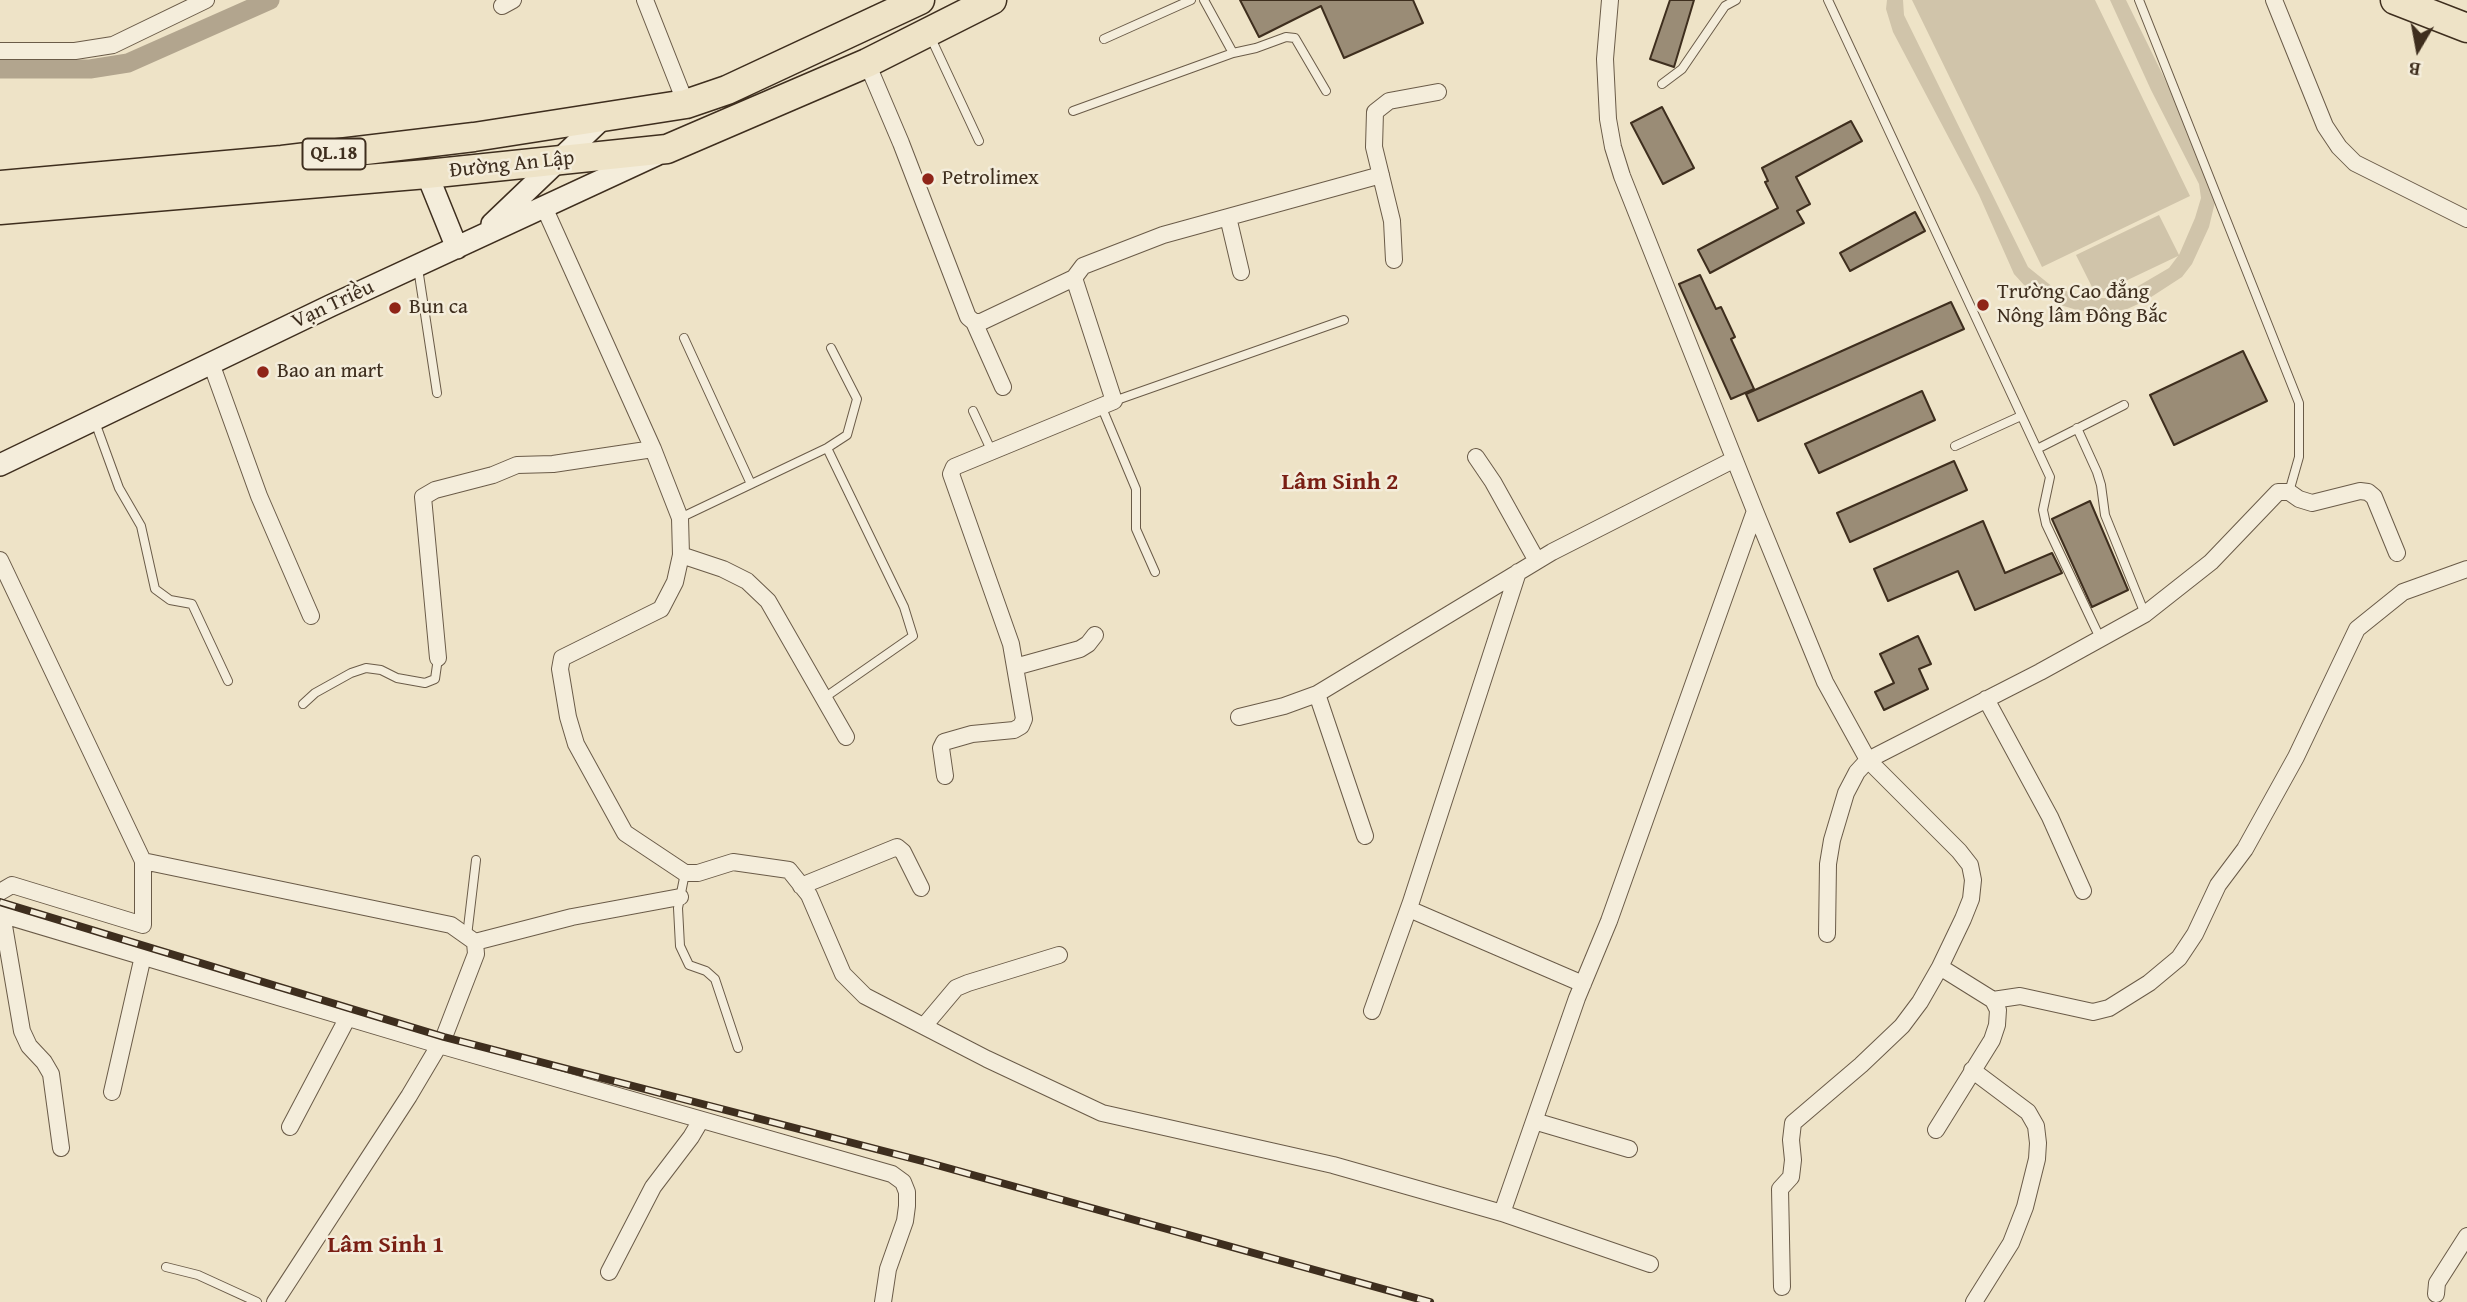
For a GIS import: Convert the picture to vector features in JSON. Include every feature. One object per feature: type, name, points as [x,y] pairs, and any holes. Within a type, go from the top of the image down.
[{"type":"highway","name":"Đường An Lập","points":[[0,185],[282,160],[474,137],[676,105],[727,90],[920,0]]},
{"type":"highway","name":"Đường An Lập","points":[[0,211],[427,174],[667,149],[867,63],[992,0]]},
{"type":"highway","points":[[2395,0],[2467,28]]},
{"type":"highway","points":[[667,149],[676,105]]},
{"type":"street","points":[[0,51],[75,51],[113,45],[206,0]]},
{"type":"street","points":[[645,0],[676,105]]},
{"type":"street","points":[[1610,0],[1605,59],[1608,119],[1613,147],[1733,460],[1825,682],[1868,760],[1959,851],[1970,865],[1973,880],[1971,899],[1940,967],[1920,1002],[1902,1026],[1793,1123],[1791,1177],[1780,1189],[1782,1287]]},
{"type":"street","points":[[2274,0],[2325,126],[2339,146],[2355,163],[2467,219]]},
{"type":"street","points":[[867,63],[968,317],[974,322],[1003,387]]},
{"type":"street","points":[[1394,260],[1392,221],[1374,147],[1375,112],[1389,100],[1438,92]]},
{"type":"street","points":[[427,174],[467,243],[604,117]]},
{"type":"street","name":"Vạn Triều","points":[[0,465],[667,149]]},
{"type":"street","points":[[974,322],[981,322],[1074,278],[1083,266],[1163,235],[1381,174]]},
{"type":"street","points":[[544,207],[653,449],[680,518],[681,555],[675,582],[661,608],[562,658],[560,669],[568,717],[576,744],[618,825],[625,833],[685,873],[698,873],[733,862],[789,870],[809,895],[843,974],[865,996],[1102,1113],[1333,1165],[1502,1213],[1650,1264]]},
{"type":"street","points":[[1228,217],[1241,272]]},
{"type":"street","points":[[946,776],[941,748],[944,742],[972,734],[1014,730],[1021,726],[1024,719],[1011,644],[951,474],[954,467],[1108,405],[1074,278]]},
{"type":"street","points":[[211,363],[259,496],[311,617]]},
{"type":"street","points":[[438,658],[423,497],[435,490],[493,475],[517,465],[553,464],[653,449]]},
{"type":"street","points":[[1476,457],[1537,561]]},
{"type":"street","points":[[1239,717],[1284,706],[1317,694],[1537,561],[1733,460]]},
{"type":"street","points":[[1827,934],[1828,864],[1832,840],[1846,793],[1857,772],[1868,760],[2145,614],[2211,562],[2278,492],[2289,492],[2312,503],[2360,491],[2368,492],[2374,497],[2397,553]]},
{"type":"street","points":[[1502,1213],[1755,511]]},
{"type":"street","points":[[681,555],[723,569],[747,581],[768,601],[846,737]]},
{"type":"street","points":[[0,560],[143,861],[143,925],[12,885],[0,892]]},
{"type":"street","points":[[1993,1000],[2020,996],[2093,1012],[2109,1008],[2149,983],[2179,958],[2195,934],[2218,885],[2245,849],[2286,775],[2357,629],[2403,592],[2467,569]]},
{"type":"street","points":[[1372,1011],[1409,909],[1518,572]]},
{"type":"street","points":[[1015,667],[1080,649],[1095,635]]},
{"type":"street","points":[[1317,694],[1365,836]]},
{"type":"street","points":[[1986,699],[2050,817],[2083,891]]},
{"type":"street","points":[[801,886],[897,847],[903,852],[921,888]]},
{"type":"street","points":[[143,861],[451,925],[471,939],[476,954],[439,1045],[409,1096],[275,1302]]},
{"type":"street","points":[[471,939],[680,897]]},
{"type":"street","points":[[1409,909],[1583,984]]},
{"type":"street","points":[[61,1148],[51,1074],[29,1046],[22,1031],[1,914],[439,1045],[892,1174],[903,1182],[907,1192],[905,1221],[888,1269],[883,1302]]},
{"type":"street","points":[[924,1026],[956,988],[1059,955]]},
{"type":"street","points":[[112,1092],[143,956]]},
{"type":"street","points":[[1936,1130],[1992,1040],[1998,1010],[1993,1000],[1940,967]]},
{"type":"street","points":[[290,1127],[348,1017]]},
{"type":"street","points":[[1972,1070],[2028,1112],[2036,1126],[2038,1143],[2037,1159],[2025,1207],[2011,1243],[1974,1302]]},
{"type":"street","points":[[609,1272],[653,1186],[701,1120]]},
{"type":"street","points":[[1534,1121],[1629,1149]]},
{"type":"street","points":[[2436,1294],[2437,1283],[2467,1236]]},
{"type":"lane","points":[[1104,38],[1191,0]]},
{"type":"lane","points":[[1204,0],[1233,53]]},
{"type":"lane","points":[[1662,84],[1682,69],[1725,6],[1736,0]]},
{"type":"lane","points":[[1828,0],[2050,477],[2043,510],[2046,524],[2100,638]]},
{"type":"lane","points":[[2139,0],[2299,403],[2299,457],[2289,492]]},
{"type":"lane","points":[[928,32],[979,141]]},
{"type":"lane","points":[[1073,111],[1233,53],[1286,37],[1295,38],[1326,91]]},
{"type":"lane","points":[[418,266],[437,393]]},
{"type":"lane","points":[[1155,572],[1136,529],[1136,489],[1108,405],[1344,320]]},
{"type":"lane","points":[[684,338],[751,484]]},
{"type":"lane","points":[[680,518],[827,448],[847,435],[857,399],[831,348]]},
{"type":"lane","points":[[2037,449],[2124,405]]},
{"type":"lane","points":[[973,411],[992,452]]},
{"type":"lane","points":[[1955,446],[2021,416]]},
{"type":"lane","points":[[94,419],[119,488],[141,526],[155,589],[170,600],[192,604],[229,681]]},
{"type":"lane","points":[[2077,428],[2097,472],[2105,515],[2145,614]]},
{"type":"lane","points":[[824,698],[913,636],[904,607],[827,448]]},
{"type":"lane","points":[[303,704],[315,693],[351,673],[366,668],[425,684],[435,679],[438,658]]},
{"type":"lane","points":[[471,939],[476,860]]},
{"type":"lane","points":[[685,873],[680,897],[680,946],[690,965],[706,971],[715,979],[738,1048]]},
{"type":"lane","points":[[166,1267],[198,1275],[257,1302]]},
{"type":"shaded area","points":[[1887,0],[1903,0],[1904,15],[2028,267],[2054,288],[2092,298],[2105,298],[2128,292],[2169,268],[2178,256],[2096,295],[2076,255],[2159,215],[2179,255],[2201,198],[2199,184],[2151,90],[2110,0],[2126,0],[2209,169],[2215,202],[2209,227],[2192,264],[2182,277],[2145,301],[2127,309],[2105,313],[2077,310],[2057,304],[2024,285],[2014,274],[1979,195],[1893,32],[1886,9]]},
{"type":"shaded area","points":[[1912,0],[2095,0],[2190,196],[2042,267]]},
{"type":"building","points":[[1240,0],[1413,0],[1423,23],[1344,58],[1321,6],[1259,37]]},
{"type":"building","points":[[1670,0],[1694,0],[1674,67],[1650,59]]},
{"type":"building","points":[[1662,107],[1694,168],[1663,184],[1631,123]]},
{"type":"building","points":[[1851,121],[1862,141],[1796,177],[1810,204],[1797,211],[1804,223],[1710,273],[1698,250],[1778,208],[1765,182],[1768,181],[1762,168]]},
{"type":"building","points":[[1915,212],[1925,231],[1850,271],[1840,253]]},
{"type":"building","points":[[1700,275],[1716,309],[1721,307],[1735,337],[1731,339],[1754,389],[1731,399],[1679,284]]},
{"type":"building","points":[[1951,302],[1964,329],[1758,421],[1746,394]]},
{"type":"building","points":[[2243,351],[2267,401],[2174,445],[2150,395]]},
{"type":"building","points":[[1922,391],[1935,420],[1819,473],[1805,444]]},
{"type":"building","points":[[1954,461],[1967,490],[1850,542],[1837,513]]},
{"type":"building","points":[[2090,501],[2128,590],[2092,607],[2052,519]]},
{"type":"building","points":[[1983,521],[2005,573],[2052,553],[2062,573],[1975,610],[1958,571],[1888,601],[1874,569]]},
{"type":"building","points":[[1918,636],[1931,664],[1919,669],[1928,689],[1884,710],[1875,692],[1894,683],[1880,654]]},
{"type":"waterway","points":[[0,69],[90,69],[128,63],[270,0]]},
{"type":"railway","points":[[0,902],[444,1037],[926,1162],[1430,1302]]},
{"type":"place","name":"Petrolimex","points":[[928,179]]},
{"type":"place","name":"Trường Cao đẳng Nông lâm Đông Bắc","points":[[1983,305]]},
{"type":"place","name":"Bun ca","points":[[395,308]]},
{"type":"place","name":"Bao an mart","points":[[263,372]]},
{"type":"district","name":"Lâm Sinh 2","points":[[1340,483]]},
{"type":"district","name":"Lâm Sinh 1","points":[[386,1246]]}]
